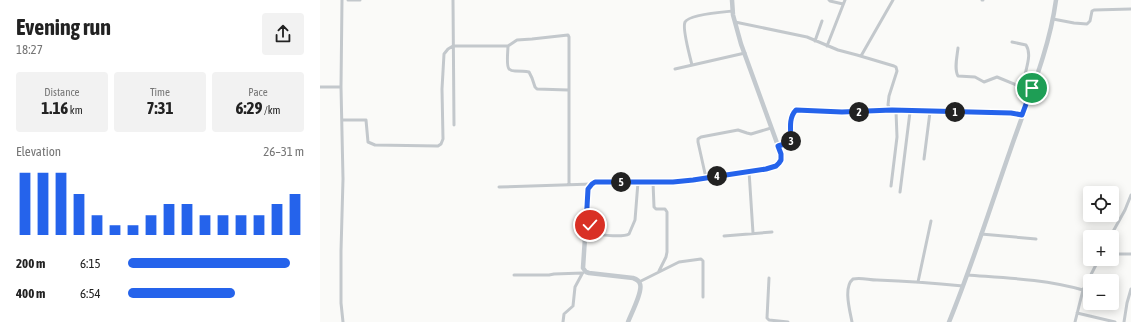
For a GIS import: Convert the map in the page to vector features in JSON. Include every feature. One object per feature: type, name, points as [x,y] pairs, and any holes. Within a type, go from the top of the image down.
[{"type":"street","points":[[342,0],[341,87],[343,179],[341,302],[343,322]]},
{"type":"street","points":[[348,0],[360,0]]},
{"type":"street","points":[[453,0],[454,125]]},
{"type":"street","points":[[499,187],[592,184],[597,182],[673,182],[766,169],[776,166],[781,160],[781,154],[735,22],[732,0]]},
{"type":"street","points":[[829,0],[844,4]]},
{"type":"street","points":[[827,46],[845,0]]},
{"type":"street","points":[[861,56],[893,0]]},
{"type":"street","points":[[949,322],[967,275],[1038,71],[1053,19],[1056,0]]},
{"type":"street","points":[[1053,19],[1084,24],[1088,23],[1091,13],[1094,10],[1131,10]]},
{"type":"street","points":[[692,64],[684,26],[686,21],[695,16],[733,11]]},
{"type":"street","points":[[815,41],[822,21]]},
{"type":"street","points":[[735,22],[801,36],[838,50],[896,67],[897,71],[888,103],[889,108],[892,110]]},
{"type":"street","points":[[342,120],[366,120],[368,142],[375,145],[438,146],[441,144],[442,139],[444,54],[448,49],[453,46],[508,46],[517,40],[568,35],[568,184]]},
{"type":"street","points":[[1012,42],[1026,45],[1029,49],[1024,83],[1032,89]]},
{"type":"street","points":[[508,46],[508,66],[510,71],[529,72],[537,89],[568,90]]},
{"type":"street","points":[[958,48],[956,65],[958,76],[975,77],[984,82],[997,77],[1032,89]]},
{"type":"street","points":[[675,69],[745,53]]},
{"type":"street","points":[[320,87],[341,87]]},
{"type":"street","points":[[778,146],[791,142],[790,122],[796,110],[842,112],[892,110],[910,112],[1011,113],[1022,115]]},
{"type":"street","points":[[891,186],[897,137],[896,111]]},
{"type":"street","points":[[900,192],[910,112]]},
{"type":"street","points":[[924,159],[930,112]]},
{"type":"street","points":[[706,178],[698,139],[701,137],[738,130],[751,134],[772,128]]},
{"type":"street","points":[[749,171],[753,233]]},
{"type":"street","points":[[586,225],[590,225],[595,232],[600,234],[625,236],[629,234],[635,222],[638,182]]},
{"type":"street","points":[[653,182],[654,207],[656,209],[664,208],[668,212],[667,252],[665,260],[659,271]]},
{"type":"street","points":[[563,322],[564,314],[574,305],[575,287],[584,273],[583,264],[588,189],[592,184]]},
{"type":"street","points":[[1114,230],[1126,210],[1131,195]]},
{"type":"street","points":[[918,282],[931,221]]},
{"type":"street","points":[[724,236],[772,232]]},
{"type":"street","points":[[981,234],[1036,239]]},
{"type":"street","points":[[1119,254],[1131,254]]},
{"type":"street","points":[[639,282],[679,262],[702,259],[702,297]]},
{"type":"street","points":[[514,275],[589,273],[632,278],[639,282]]},
{"type":"street","points":[[967,275],[1030,279],[1062,284],[1083,290],[1075,322]]},
{"type":"street","points":[[769,278],[767,318],[770,320],[788,322]]},
{"type":"street","points":[[852,322],[849,308],[848,284],[853,279],[868,278],[875,280],[963,286]]},
{"type":"street","points":[[628,322],[640,290],[639,282]]},
{"type":"street","points":[[1124,322],[1131,289]]},
{"type":"street","points":[[1077,313],[1115,322]]},
{"type":"route","points":[[590,225],[586,225],[588,189],[595,182],[673,182],[766,169],[776,166],[781,160],[781,154],[778,146],[791,142],[790,122],[795,110],[867,112],[892,110],[907,112],[1011,113],[1022,115],[1032,88]]}]
